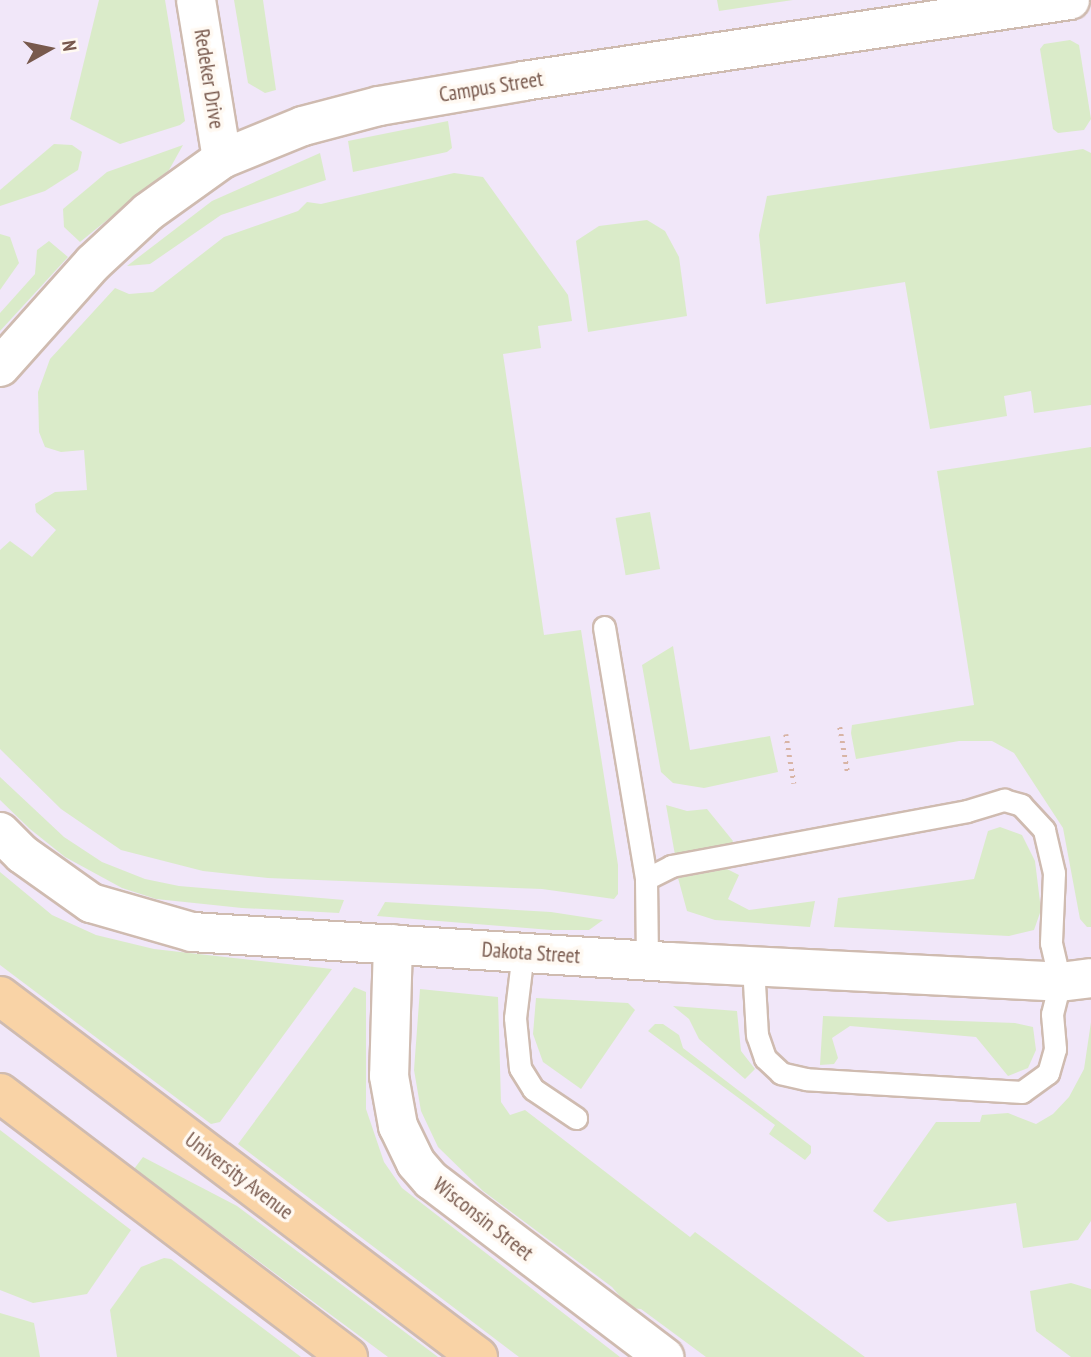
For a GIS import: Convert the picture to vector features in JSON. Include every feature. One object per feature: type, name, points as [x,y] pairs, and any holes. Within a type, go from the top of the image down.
[{"type":"main road","name":"University Avenue","points":[[0,996],[478,1357]]},
{"type":"main road","points":[[0,1093],[348,1357]]},
{"type":"street","name":"Redeker Drive","points":[[196,0],[222,159]]},
{"type":"street","name":"Campus Street","points":[[0,367],[93,263],[148,212],[222,159],[303,126],[408,100],[1070,0]]},
{"type":"street","name":"Dakota Street","points":[[0,832],[22,854],[91,903],[154,924],[230,936],[647,961],[1075,980]]},
{"type":"street","name":"Wisconsin Street","points":[[393,944],[389,1076],[398,1126],[416,1163],[431,1180],[664,1357]]},
{"type":"lane","points":[[604,627],[646,879],[647,961]]},
{"type":"lane","points":[[646,879],[671,866],[1014,801],[1039,821],[1048,844],[1055,901],[1051,943],[1075,980],[1052,1014],[1054,1063],[1034,1086],[1016,1093],[806,1079],[781,1073],[765,1058],[757,1035],[753,965]]},
{"type":"lane","points":[[523,952],[515,1018],[520,1068],[533,1089],[576,1118]]},
{"type":"path","points":[[840,727],[848,774]]},
{"type":"path","points":[[786,734],[794,783]]},
{"type":"shaded area","points":[[0,0],[1091,0],[1091,1357],[0,1357]]},
{"type":"green space","points":[[99,0],[165,0],[185,121],[180,125],[120,144],[70,119]]},
{"type":"green space","points":[[234,0],[263,0],[276,90],[265,93],[248,83]]},
{"type":"green space","points":[[717,0],[793,0],[719,11]]},
{"type":"green space","points":[[1070,40],[1079,45],[1091,119],[1084,130],[1058,133],[1053,129],[1040,49],[1044,44]]},
{"type":"green space","points":[[448,121],[452,148],[447,152],[353,172],[348,141]]},
{"type":"green space","points":[[54,144],[72,145],[82,152],[78,170],[45,191],[0,206],[0,190]]},
{"type":"green space","points":[[183,145],[169,170],[80,242],[64,227],[63,209],[107,172]]},
{"type":"green space","points":[[1083,149],[1091,153],[1091,405],[1034,413],[1031,391],[1004,396],[1007,416],[930,429],[905,282],[766,304],[759,235],[767,196]]},
{"type":"green space","points":[[320,153],[326,180],[221,215],[150,264],[127,266],[212,201]]},
{"type":"green space","points":[[454,173],[483,177],[568,295],[572,321],[538,326],[541,348],[503,354],[544,635],[581,630],[618,865],[618,894],[614,899],[542,889],[268,878],[203,871],[121,850],[61,809],[0,749],[0,550],[10,541],[32,557],[56,530],[36,512],[35,504],[55,492],[87,490],[84,450],[61,452],[45,447],[39,432],[38,392],[50,359],[115,288],[129,294],[153,292],[224,237],[298,211],[307,202],[321,204]]},
{"type":"green space","points":[[647,220],[665,231],[679,257],[687,316],[588,332],[576,241],[599,226]]},
{"type":"green space","points":[[0,234],[10,237],[19,263],[0,290]]},
{"type":"green space","points":[[49,241],[68,257],[0,331],[0,313],[35,274],[37,250]]},
{"type":"green space","points":[[1091,447],[1091,927],[1087,927],[1080,919],[1063,828],[1014,753],[992,741],[959,741],[856,759],[851,733],[852,725],[974,705],[937,471]]},
{"type":"green space","points":[[650,512],[660,569],[626,575],[616,518]]},
{"type":"green space","points":[[673,646],[690,750],[770,736],[778,772],[704,788],[673,783],[661,772],[642,665]]},
{"type":"green space","points":[[0,777],[64,837],[102,862],[145,879],[179,886],[344,900],[339,913],[242,908],[156,899],[122,888],[65,857],[30,829],[0,800]]},
{"type":"green space","points":[[666,805],[687,811],[707,809],[733,841],[729,848],[675,855]]},
{"type":"green space","points":[[1000,827],[1022,835],[1035,861],[1041,910],[1034,930],[1009,936],[834,927],[838,898],[974,879],[988,831]]},
{"type":"green space","points":[[727,869],[739,875],[728,899],[749,910],[815,901],[810,927],[715,920],[687,911],[678,878]]},
{"type":"green space","points":[[0,872],[52,915],[96,935],[154,949],[332,969],[220,1122],[211,1124],[0,965]]},
{"type":"green space","points":[[385,902],[551,912],[603,920],[589,930],[551,930],[377,916]]},
{"type":"green space","points":[[354,987],[366,992],[366,1109],[384,1162],[402,1188],[620,1357],[519,1357],[238,1144]]},
{"type":"green space","points":[[420,989],[498,997],[501,1102],[510,1115],[525,1110],[690,1237],[695,1232],[865,1357],[706,1357],[641,1309],[630,1308],[612,1287],[483,1191],[438,1147],[421,1111],[414,1070]]},
{"type":"green space","points":[[536,998],[628,1003],[635,1010],[581,1089],[543,1062],[533,1034]]},
{"type":"green space","points":[[673,1006],[737,1011],[741,1051],[755,1069],[745,1079],[699,1039],[689,1019]]},
{"type":"green space","points":[[823,1016],[1015,1023],[1033,1027],[1036,1050],[1028,1068],[1008,1076],[976,1037],[850,1026],[832,1038],[838,1058],[834,1064],[820,1065]]},
{"type":"green space","points":[[1091,1022],[1091,1221],[1078,1240],[1023,1248],[1016,1203],[888,1222],[873,1211],[936,1122],[980,1122],[982,1115],[1008,1113],[1036,1124],[1053,1114],[1069,1097],[1084,1069]]},
{"type":"green space","points":[[655,1024],[663,1024],[679,1035],[683,1048],[811,1146],[811,1153],[805,1160],[769,1134],[775,1125],[648,1031]]},
{"type":"green space","points":[[0,1130],[131,1230],[87,1294],[33,1303],[0,1290]]},
{"type":"green space","points":[[143,1157],[237,1206],[438,1357],[388,1357],[134,1169]]},
{"type":"green space","points":[[164,1258],[171,1259],[301,1357],[117,1357],[110,1310],[141,1267]]},
{"type":"green space","points":[[1071,1283],[1091,1289],[1091,1357],[1071,1357],[1036,1331],[1030,1291]]},
{"type":"green space","points":[[0,1313],[34,1323],[40,1357],[0,1357]]}]
